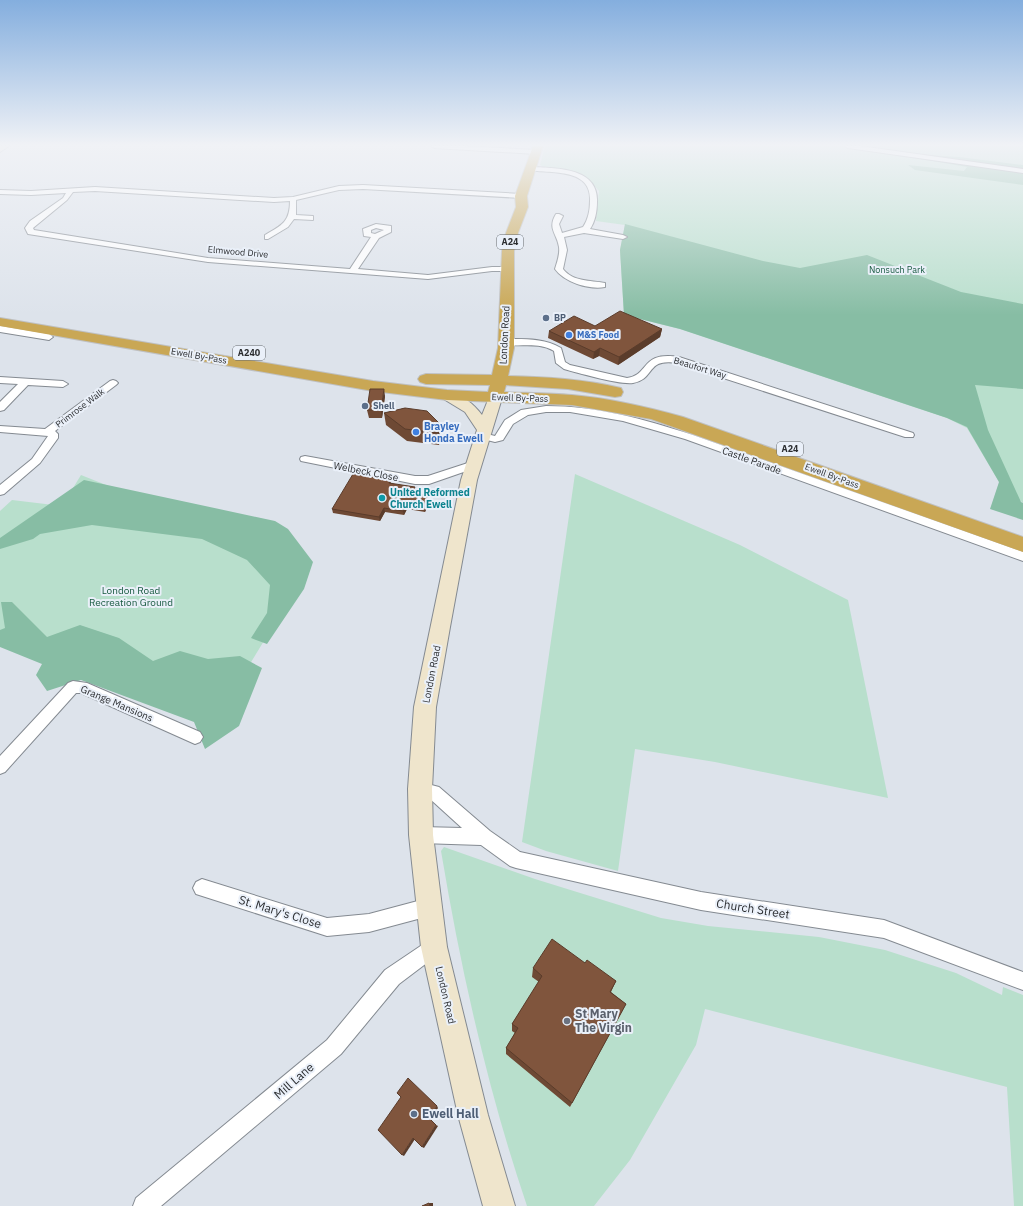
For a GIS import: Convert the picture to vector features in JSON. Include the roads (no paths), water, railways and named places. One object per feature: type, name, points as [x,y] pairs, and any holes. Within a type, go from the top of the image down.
[{"type":"highway","name":"London Road","points":[[495,398],[500,380],[506,345],[508,251],[512,233],[522,207],[522,202]]},
{"type":"highway","name":"Ewell By-Pass","points":[[0,313],[380,375],[412,378],[553,382],[583,385],[651,401],[1023,530]]},
{"type":"highway","name":"Ewell By-Pass","points":[[0,322],[372,386],[448,395],[572,400],[620,406],[662,416],[1023,545]]},
{"type":"highway","points":[[506,345],[519,363],[539,377],[553,382]]},
{"type":"highway","points":[[412,378],[433,386],[486,391],[490,392],[495,398]]},
{"type":"highway","points":[[500,380],[504,387],[508,389],[580,394],[620,406]]},
{"type":"main road","points":[[448,395],[470,409],[484,433]]},
{"type":"main road","name":"London Road","points":[[495,398],[469,480],[425,707],[420,790],[421,835],[434,947],[473,1114],[498,1206]]},
{"type":"street","name":"Elmwood Drive","points":[[60,202],[33,223],[29,228],[31,232],[188,258],[428,277],[492,269],[507,269]]},
{"type":"street","points":[[268,236],[286,226],[293,217],[293,202]]},
{"type":"street","points":[[559,236],[582,230],[590,225],[593,202]]},
{"type":"street","points":[[559,216],[555,222],[555,227],[562,244],[563,255],[559,269],[562,274],[570,279],[602,285]]},
{"type":"street","points":[[293,217],[310,218]]},
{"type":"street","points":[[582,230],[623,236]]},
{"type":"street","points":[[353,271],[364,252],[376,236]]},
{"type":"street","points":[[0,329],[49,337]]},
{"type":"street","name":"Beaufort Way","points":[[506,345],[535,342],[548,344],[558,350],[562,363],[567,367],[627,381],[634,381],[640,378],[655,361],[669,359],[679,360],[909,435]]},
{"type":"street","points":[[0,380],[64,384]]},
{"type":"street","points":[[0,408],[25,382]]},
{"type":"street","name":"Primrose Walk","points":[[47,432],[113,383]]},
{"type":"street","name":"Castle Parade","points":[[484,433],[495,439],[499,438],[508,423],[516,418],[538,410],[555,408],[584,410],[620,417],[689,437],[1023,557]]},
{"type":"street","name":"Primrose Walk","points":[[0,429],[47,432],[53,434],[53,438],[36,461],[0,491]]},
{"type":"street","points":[[689,437],[734,441]]},
{"type":"street","name":"Welbeck Close","points":[[305,459],[415,480],[429,480],[474,465]]},
{"type":"street","name":"Grange Mansions","points":[[0,767],[72,687],[82,687],[195,737]]},
{"type":"street","name":"Church Street","points":[[420,790],[433,792],[484,837],[516,860],[701,901],[884,928],[1023,981]]},
{"type":"street","points":[[421,835],[484,837]]},
{"type":"street","name":"St. Mary's Close","points":[[202,888],[327,927],[369,922],[429,907]]},
{"type":"street","name":"Mill Lane","points":[[144,1206],[334,1047],[392,977],[434,947]]},
{"type":"place","name":"BP","points":[[546,318]]},
{"type":"place","name":"M&S Food","points":[[569,335]]},
{"type":"place","name":"Shell","points":[[365,406]]},
{"type":"place","name":"Brayley Honda Ewell","points":[[416,432]]},
{"type":"place","name":"United Reformed Church Ewell","points":[[382,498]]},
{"type":"place","name":"St Mary The Virgin","points":[[567,1021]]},
{"type":"place","name":"Ewell Hall","points":[[414,1114]]},
{"type":"park label","name":"Nonsuch Park","points":[[897,270]]},
{"type":"park label","name":"London Road Recreation Ground","points":[[131,596]]}]
